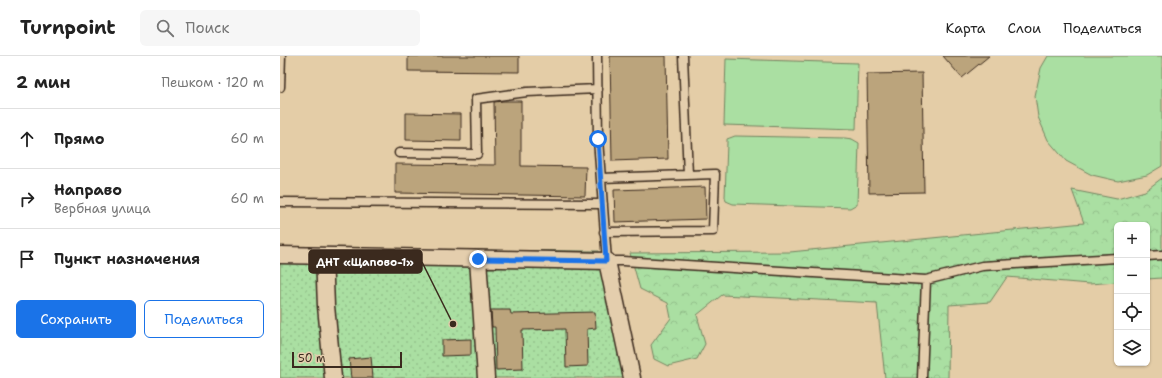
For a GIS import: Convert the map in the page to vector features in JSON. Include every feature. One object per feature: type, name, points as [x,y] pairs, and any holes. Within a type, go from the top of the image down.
[{"type":"street","points":[[280,255],[606,261],[632,378]]},
{"type":"street","points":[[324,256],[326,306],[333,378]]},
{"type":"street","points":[[478,259],[486,378]]},
{"type":"lane","points":[[280,87],[281,56]]},
{"type":"lane","points":[[597,56],[598,139],[606,261],[926,280],[982,266],[1114,258]]},
{"type":"lane","points":[[683,56],[688,175]]},
{"type":"lane","points":[[399,154],[477,154],[476,99],[527,92],[598,88]]},
{"type":"lane","points":[[601,178],[715,174],[713,231],[604,232]]},
{"type":"lane","points":[[280,202],[602,204]]},
{"type":"lane","points":[[1150,256],[1162,255]]},
{"type":"lane","points":[[922,378],[926,280]]},
{"type":"green space","points":[[1048,56],[1162,56],[1162,166],[1147,175],[1118,181],[1092,175],[1066,161],[1048,140],[1038,117],[1035,96],[1041,68]]},
{"type":"green space","points":[[726,59],[858,63],[856,129],[724,125]]},
{"type":"green space","points":[[735,136],[852,139],[859,143],[857,204],[850,208],[733,204],[726,201],[727,139]]},
{"type":"green space","points":[[1162,178],[1162,278],[1150,279],[1150,222],[1114,222],[1114,282],[1089,284],[1007,277],[990,302],[949,305],[948,378],[885,378],[877,303],[722,295],[697,315],[705,344],[697,359],[668,366],[654,359],[651,345],[671,318],[668,303],[640,289],[630,253],[790,252],[1084,223],[1072,190],[1117,199],[1145,191]]},
{"type":"green space","points":[[280,249],[599,251],[602,269],[638,378],[280,378]]},
{"type":"building","points":[[408,56],[519,56],[519,72],[408,71]]},
{"type":"building","points":[[610,56],[666,56],[668,159],[612,161]]},
{"type":"building","points":[[943,56],[989,56],[962,78]]},
{"type":"building","points":[[922,73],[924,192],[869,193],[867,74]]},
{"type":"building","points":[[521,101],[521,166],[586,167],[585,196],[395,193],[395,164],[495,165],[494,102]]},
{"type":"building","points":[[406,113],[461,114],[461,141],[406,140]]},
{"type":"building","points":[[705,187],[706,219],[615,222],[614,190]]},
{"type":"building","points":[[491,310],[510,310],[511,314],[595,312],[596,328],[587,329],[588,366],[566,367],[565,329],[522,330],[523,369],[496,370],[495,327],[492,327]]},
{"type":"building","points":[[471,339],[471,355],[442,356],[442,340]]},
{"type":"building","points":[[371,357],[373,378],[351,378],[349,359]]},
{"type":"place","name":"ДНТ «Щапово-1»","points":[[453,324]]},
{"type":"route","points":[[478,259],[606,261],[598,139]]}]
